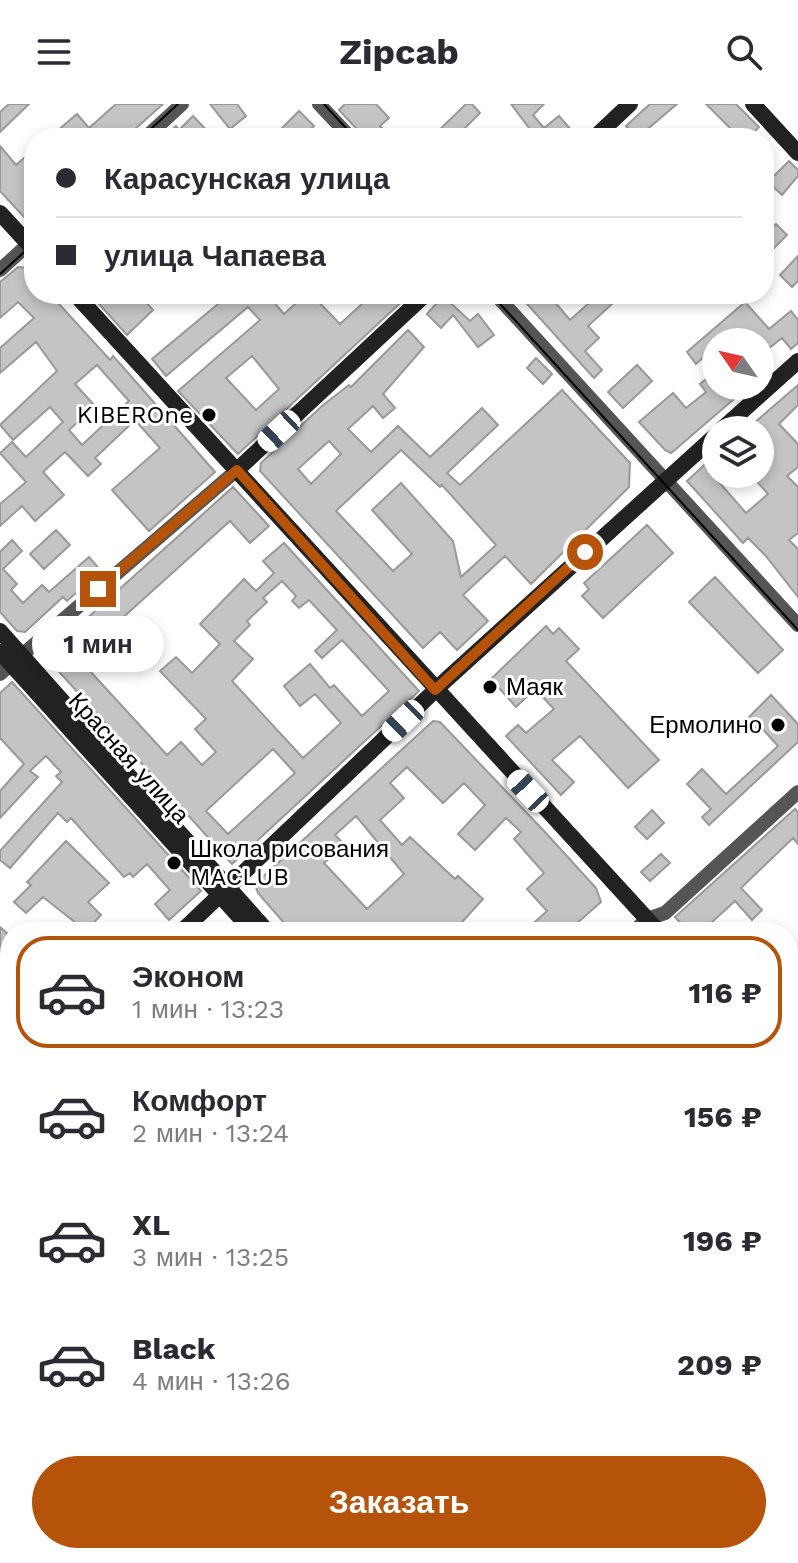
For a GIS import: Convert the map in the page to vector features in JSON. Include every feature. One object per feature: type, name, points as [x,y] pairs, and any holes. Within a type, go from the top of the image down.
[{"type":"street","points":[[156,128],[182,104]]},
{"type":"street","points":[[319,104],[342,128]]},
{"type":"street","points":[[605,128],[630,104]]},
{"type":"street","points":[[753,104],[798,153]]},
{"type":"street","points":[[0,213],[24,236]]},
{"type":"street","points":[[0,270],[24,250]]},
{"type":"street","points":[[84,304],[650,922]]},
{"type":"street","points":[[8,661],[237,470],[415,304]]},
{"type":"street","points":[[504,304],[798,625]]},
{"type":"street","points":[[737,416],[798,361]]},
{"type":"street","points":[[192,922],[435,690],[702,448]]},
{"type":"street","name":"Красная улица","points":[[0,631],[8,661],[225,892],[257,922]]},
{"type":"street","points":[[644,922],[665,913],[798,792]]},
{"type":"street","name":"Красная улица","points":[[225,892],[246,922]]},
{"type":"building","points":[[9,104],[29,104],[0,132],[0,112]]},
{"type":"building","points":[[116,104],[163,104],[136,128],[89,128]]},
{"type":"building","points":[[210,104],[237,104],[246,116],[229,128]]},
{"type":"building","points":[[345,104],[376,104],[389,118],[380,126],[382,128],[356,128],[339,110]]},
{"type":"building","points":[[466,104],[472,104],[480,113],[465,128],[441,128]]},
{"type":"building","points":[[511,104],[544,104],[533,115],[544,128],[529,128]]},
{"type":"building","points":[[650,104],[677,104],[649,128],[626,126]]},
{"type":"building","points":[[706,104],[736,104],[759,127],[730,128]]},
{"type":"building","points":[[299,111],[314,126],[312,128],[282,128]]},
{"type":"building","points":[[77,114],[89,128],[61,128]]},
{"type":"building","points":[[193,116],[204,128],[181,128]]},
{"type":"building","points":[[559,116],[569,128],[544,128]]},
{"type":"building","points":[[0,146],[16,165],[24,158],[24,217],[0,191]]},
{"type":"building","points":[[789,161],[798,170],[798,176],[782,195],[774,188],[774,176]]},
{"type":"building","points":[[776,224],[787,235],[774,248]]},
{"type":"building","points":[[798,256],[798,281],[792,287],[780,275]]},
{"type":"building","points":[[18,267],[24,268],[24,304],[59,304],[110,360],[113,356],[215,472],[149,531],[112,490],[160,448],[135,420],[95,458],[101,464],[88,476],[65,452],[43,472],[64,495],[35,521],[22,506],[0,526],[0,504],[26,482],[0,453],[12,442],[26,457],[63,422],[50,407],[13,440],[0,425],[57,371],[36,342],[0,373],[0,348],[34,318],[18,302],[0,318],[0,282]],"holes":[[[97,365],[129,401],[82,445],[69,430],[95,406],[75,384]]]},
{"type":"building","points":[[99,304],[148,304],[153,310],[127,335]]},
{"type":"building","points":[[218,304],[276,304],[284,314],[295,304],[321,304],[340,324],[362,304],[399,304],[238,454],[178,391],[260,320],[248,307],[166,376],[152,359]],"holes":[[[252,356],[279,389],[256,410],[226,378]]]},
{"type":"building","points":[[436,304],[452,304],[470,321],[478,314],[494,335],[478,347],[453,315],[441,328],[427,314]]},
{"type":"building","points":[[527,304],[557,304],[570,320],[588,304],[612,304],[588,326],[599,338],[585,351],[602,370],[594,378]]},
{"type":"building","points":[[743,304],[747,304],[768,328],[715,328]]},
{"type":"building","points":[[791,311],[798,320],[798,343],[791,349],[782,338],[774,344],[774,328],[770,328]]},
{"type":"building","points":[[408,330],[424,347],[383,394],[395,408],[383,418],[373,406],[348,429],[371,452],[398,426],[430,457],[482,408],[498,425],[447,473],[460,485],[562,390],[630,463],[629,487],[531,584],[505,556],[463,595],[488,621],[457,650],[440,632],[423,648],[260,471],[261,463],[322,406],[349,385],[351,387]],"holes":[[[329,441],[341,454],[311,484],[298,469]],[[401,450],[440,487],[442,485],[496,545],[461,577],[453,541],[401,483],[372,510],[412,554],[393,571],[336,511]]]},
{"type":"building","points":[[702,339],[702,359],[696,364],[687,352]]},
{"type":"building","points":[[536,358],[552,374],[543,384],[527,368]]},
{"type":"building","points":[[637,365],[652,381],[623,408],[608,392]]},
{"type":"building","points":[[798,385],[798,405],[779,424],[798,444],[798,467],[787,476],[798,487],[798,533],[789,540],[798,549],[798,597],[765,555],[748,538],[743,543],[687,481],[702,467],[702,488],[724,488],[746,513],[768,494],[763,488],[774,488],[774,416],[762,416]]},
{"type":"building","points":[[673,393],[686,408],[702,395],[702,400],[733,400],[714,416],[702,416],[702,426],[671,453],[639,422]]},
{"type":"building","points":[[233,487],[269,526],[250,543],[230,521],[78,658],[167,755],[181,742],[202,765],[216,752],[195,729],[206,719],[160,671],[176,657],[192,673],[220,644],[200,624],[244,579],[256,591],[274,573],[263,561],[284,543],[419,691],[232,864],[45,656]],"holes":[[[282,581],[296,596],[292,601],[299,608],[309,600],[337,630],[315,651],[322,658],[342,640],[389,691],[362,716],[334,685],[330,688],[310,664],[284,686],[300,706],[315,694],[341,723],[303,758],[232,681],[253,659],[234,641],[250,625],[247,621],[267,602],[263,598]],[[273,749],[295,773],[228,834],[206,811]]]},
{"type":"building","points":[[647,525],[673,553],[603,618],[582,596],[589,589],[584,583]]},
{"type":"building","points":[[56,530],[70,545],[44,569],[30,554]]},
{"type":"building","points":[[12,540],[22,551],[3,569],[17,584],[11,590],[23,603],[42,585],[49,592],[89,557],[101,571],[67,601],[63,597],[25,632],[17,631],[0,612],[0,552]]},
{"type":"building","points":[[715,577],[783,650],[758,673],[689,602]]},
{"type":"building","points":[[546,626],[553,634],[559,628],[579,649],[566,661],[659,760],[628,788],[580,736],[552,760],[574,782],[561,795],[506,736],[518,725],[526,733],[554,709],[535,689],[516,707],[491,679]]},
{"type":"building","points":[[12,682],[201,891],[169,920],[155,904],[170,890],[147,864],[133,877],[130,873],[124,877],[71,818],[67,822],[58,813],[10,868],[0,860],[0,851],[62,782],[56,776],[61,772],[46,756],[30,771],[38,777],[0,818],[0,791],[24,764],[0,738],[0,693]]},
{"type":"building","points":[[771,695],[798,724],[798,742],[709,825],[702,817],[711,809],[687,784],[702,769],[726,794],[778,746],[759,725],[755,729],[746,720]]},
{"type":"building","points":[[433,721],[440,722],[545,832],[596,888],[601,902],[578,922],[535,922],[547,911],[527,889],[544,873],[514,839],[521,832],[506,818],[475,850],[458,834],[485,805],[464,783],[443,803],[407,767],[390,783],[404,798],[380,820],[402,845],[410,837],[455,879],[458,876],[483,899],[462,922],[283,922],[258,893],[255,884]],"holes":[[[356,816],[404,874],[367,909],[324,863],[345,845],[335,835]]]},
{"type":"building","points":[[795,809],[798,812],[798,844],[793,838],[741,888],[762,910],[752,920],[735,901],[712,922],[680,922],[675,917]]},
{"type":"building","points":[[652,810],[664,823],[647,839],[635,827]]},
{"type":"building","points":[[66,841],[109,883],[88,902],[101,915],[94,922],[75,922],[43,897],[26,913],[14,902],[31,885],[27,882]]},
{"type":"building","points":[[661,854],[670,863],[650,881],[641,872]]},
{"type":"tram line","points":[[152,128],[178,104]]},
{"type":"tram line","points":[[324,104],[346,128]]},
{"type":"tram line","points":[[0,274],[24,252]]},
{"type":"tram line","points":[[500,304],[798,630]]},
{"type":"place","name":"KIBEROne","points":[[209,415]]},
{"type":"place","name":"Маяк","points":[[490,687]]},
{"type":"place","name":"Ермолино","points":[[778,725]]},
{"type":"place","name":"Школа рисования MACLUB","points":[[174,863]]},
{"type":"route","points":[[98,589],[237,470],[435,690],[585,552]]}]
